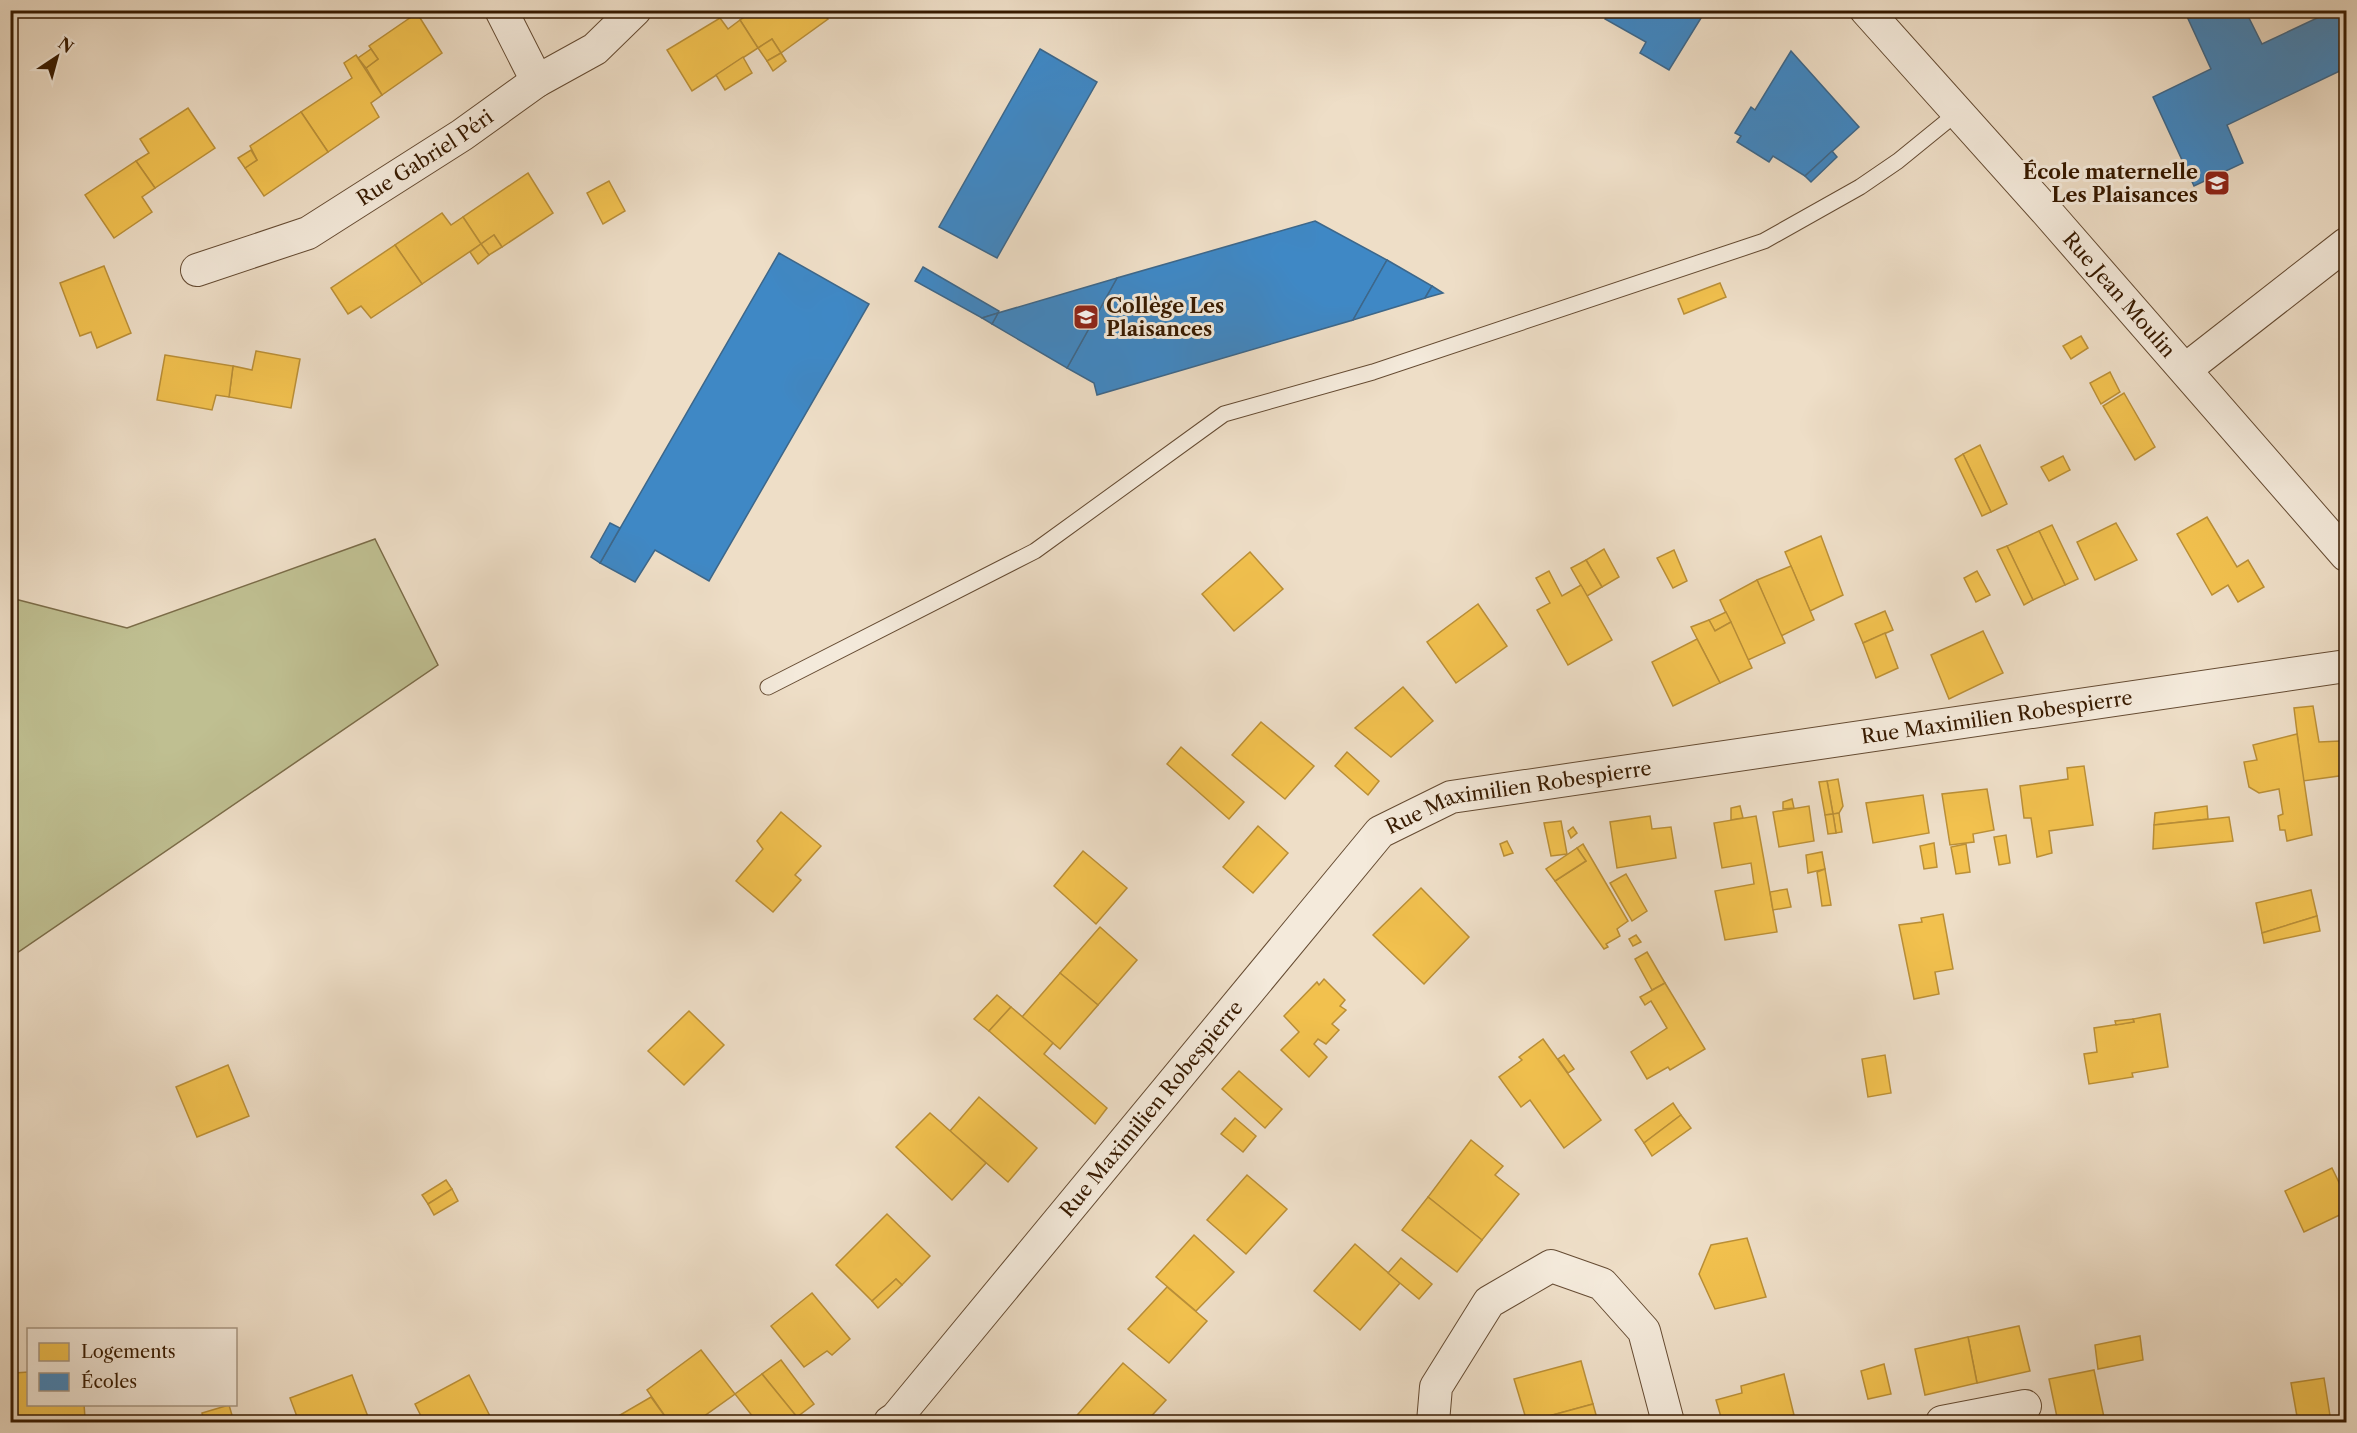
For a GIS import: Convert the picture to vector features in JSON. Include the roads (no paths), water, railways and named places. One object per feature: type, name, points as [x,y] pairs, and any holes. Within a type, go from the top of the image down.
[{"type":"street","points":[[501,10],[537,81]]},
{"type":"street","name":"Rue Gabriel Péri","points":[[197,270],[308,233],[462,135],[537,81],[595,49],[635,10]]},
{"type":"street","name":"Rue Jean Moulin","points":[[1866,10],[2186,369],[2346,555]]},
{"type":"street","points":[[2186,369],[2346,244]]},
{"type":"street","name":"Rue Maximilien Robespierre","points":[[890,1422],[904,1409],[1380,832],[1451,797],[2346,666]]},
{"type":"street","points":[[1433,1422],[1436,1388],[1489,1302],[1551,1266],[1602,1284],[1644,1331],[1668,1422]]},
{"type":"street","points":[[1942,1422],[1987,1418],[2025,1406]]},
{"type":"lane","points":[[768,687],[1035,551],[1224,414],[1373,372],[1764,241],[1860,187],[1898,161],[1957,113]]},
{"type":"place","name":"École maternelle Les Plaisances","points":[[2217,183]]},
{"type":"place","name":"Collège Les Plaisances","points":[[1086,317]]}]
